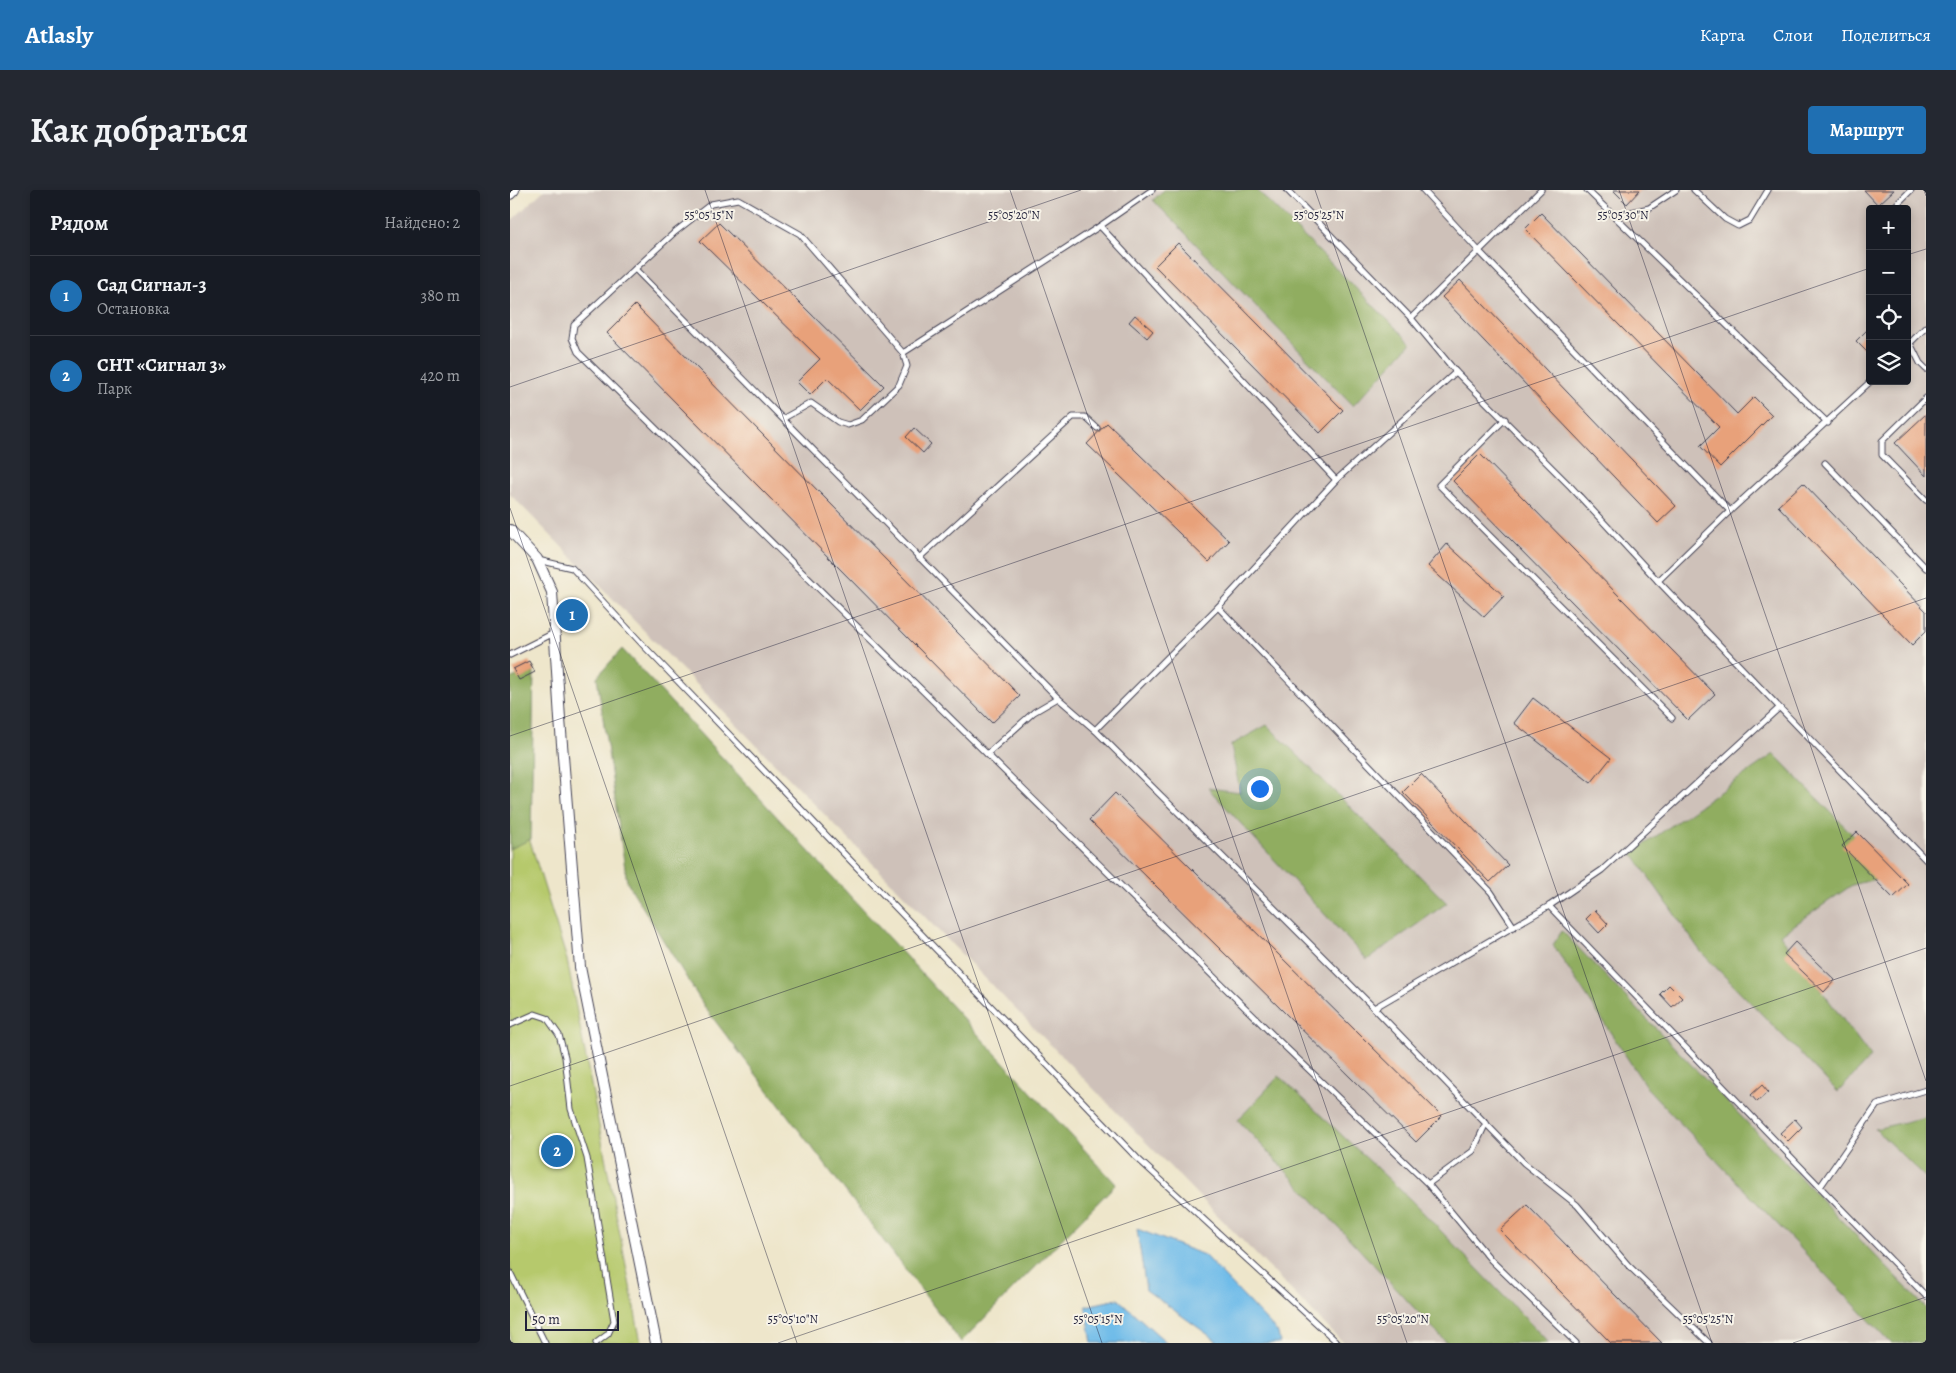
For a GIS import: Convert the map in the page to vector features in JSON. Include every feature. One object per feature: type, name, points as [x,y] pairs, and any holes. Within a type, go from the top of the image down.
[{"type":"street","points":[[510,194],[514,190]]},
{"type":"street","points":[[510,530],[538,559],[552,592],[580,967],[656,1343]]},
{"type":"lane","points":[[903,353],[1100,226],[1152,190]]},
{"type":"lane","points":[[1286,190],[1411,318],[1456,372],[1571,487],[1658,581],[1926,860]]},
{"type":"lane","points":[[1423,190],[1479,251],[1730,511]]},
{"type":"lane","points":[[1411,318],[1541,190]]},
{"type":"lane","points":[[1587,190],[1828,423]]},
{"type":"lane","points":[[1614,216],[1649,208],[1676,190]]},
{"type":"lane","points":[[1694,190],[1725,219],[1738,226],[1750,220],[1768,190]]},
{"type":"lane","points":[[1896,205],[1911,190]]},
{"type":"lane","points":[[784,418],[811,402],[838,422],[848,425],[862,420],[899,385],[907,366],[903,353],[800,234],[738,199],[711,204],[675,232],[574,325],[572,338],[578,352],[1270,1032],[1428,1184],[1491,1260],[1576,1343]]},
{"type":"lane","points":[[1100,226],[1336,480]]},
{"type":"lane","points":[[635,269],[1058,698],[1095,730],[1374,1008],[1524,1163],[1577,1206],[1628,1265],[1708,1343]]},
{"type":"lane","points":[[1911,343],[1926,327]]},
{"type":"lane","points":[[1911,348],[1926,369]]},
{"type":"lane","points":[[1095,730],[1218,607],[1336,480],[1456,372]]},
{"type":"lane","points":[[1658,581],[1730,511],[1828,423],[1867,385]]},
{"type":"lane","points":[[1926,398],[1882,441],[1882,455],[1926,500]]},
{"type":"lane","points":[[919,558],[1073,416],[1085,417],[1097,428]]},
{"type":"lane","points":[[1505,419],[1439,485],[1672,718]]},
{"type":"lane","points":[[1825,462],[1926,568]]},
{"type":"lane","points":[[538,559],[572,568],[643,645],[1137,1158],[1338,1343]]},
{"type":"lane","points":[[1218,607],[1492,892],[1514,927]]},
{"type":"lane","points":[[510,655],[554,633]]},
{"type":"lane","points":[[988,754],[1034,712],[1058,698]]},
{"type":"lane","points":[[1374,1008],[1514,927],[1602,870],[1779,708]]},
{"type":"lane","points":[[1548,906],[1926,1296]]},
{"type":"lane","points":[[510,1018],[511,1024],[536,1014],[547,1018],[558,1035],[565,1057],[571,1109],[587,1158],[614,1321],[608,1334],[596,1343]]},
{"type":"lane","points":[[1820,1187],[1877,1106],[1926,1090]]},
{"type":"lane","points":[[1428,1184],[1473,1151],[1486,1124]]},
{"type":"lane","points":[[510,1272],[546,1343]]},
{"type":"shaded area","points":[[544,190],[1926,190],[1926,1343],[1343,1343],[510,494],[510,222]]},
{"type":"green space","points":[[1164,190],[1257,190],[1411,343],[1353,406],[1153,200]]},
{"type":"green space","points":[[622,649],[1116,1184],[961,1342],[706,1009],[627,882],[597,677]]},
{"type":"green space","points":[[534,668],[531,839],[510,849],[510,679]]},
{"type":"green space","points":[[1267,725],[1447,903],[1367,960],[1208,788],[1240,792],[1231,745]]},
{"type":"green space","points":[[1774,754],[1892,875],[1852,885],[1780,935],[1871,1057],[1838,1092],[1701,952],[1632,853]]},
{"type":"green space","points":[[510,781],[567,960],[641,1343],[510,1343]]},
{"type":"green space","points":[[1562,931],[1926,1308],[1926,1343],[1891,1343],[1647,1088],[1553,945]]},
{"type":"green space","points":[[1279,1076],[1412,1201],[1549,1343],[1447,1343],[1238,1120]]},
{"type":"green space","points":[[1926,1117],[1926,1178],[1875,1129]]},
{"type":"water","points":[[1137,1229],[1204,1255],[1278,1333],[1280,1343],[1214,1343],[1217,1341],[1146,1290]]},
{"type":"water","points":[[1118,1299],[1167,1343],[1092,1343],[1086,1306]]},
{"type":"building","points":[[1613,190],[1640,190],[1627,204]]},
{"type":"building","points":[[1864,190],[1894,190],[1878,205]]},
{"type":"building","points":[[1541,213],[1737,414],[1754,397],[1772,415],[1720,467],[1700,446],[1719,427],[1525,229]]},
{"type":"building","points":[[719,223],[884,386],[860,410],[827,378],[810,395],[797,382],[820,359],[700,241]]},
{"type":"building","points":[[1178,243],[1343,410],[1320,433],[1155,266]]},
{"type":"building","points":[[1460,280],[1676,506],[1658,523],[1442,297]]},
{"type":"building","points":[[635,305],[1020,696],[992,723],[607,333]]},
{"type":"building","points":[[1135,315],[1153,331],[1147,338],[1129,322]]},
{"type":"building","points":[[1866,331],[1866,351],[1856,341]]},
{"type":"building","points":[[1926,414],[1926,476],[1895,443]]},
{"type":"building","points":[[1107,423],[1229,541],[1209,562],[1087,444]]},
{"type":"building","points":[[914,428],[931,444],[923,453],[906,437]]},
{"type":"building","points":[[1480,454],[1715,694],[1688,720],[1453,481]]},
{"type":"building","points":[[1803,483],[1926,611],[1926,631],[1912,645],[1778,506]]},
{"type":"building","points":[[1447,544],[1504,596],[1484,617],[1428,566]]},
{"type":"building","points":[[529,661],[535,672],[519,680],[513,669]]},
{"type":"building","points":[[1533,698],[1611,758],[1591,783],[1514,723]]},
{"type":"building","points":[[1421,774],[1508,865],[1490,882],[1403,792]]},
{"type":"building","points":[[1115,793],[1442,1116],[1416,1142],[1089,820]]},
{"type":"building","points":[[1857,832],[1908,884],[1893,898],[1842,846]]},
{"type":"building","points":[[1595,910],[1608,924],[1599,933],[1586,919]]},
{"type":"building","points":[[1795,942],[1835,980],[1824,992],[1784,954]]},
{"type":"building","points":[[1669,985],[1682,998],[1672,1007],[1660,994]]},
{"type":"building","points":[[1762,1085],[1768,1092],[1757,1102],[1751,1095]]},
{"type":"building","points":[[1795,1119],[1802,1127],[1788,1141],[1780,1133]]},
{"type":"building","points":[[1527,1205],[1662,1343],[1611,1343],[1500,1230]]},
{"type":"place","name":"Сад Сигнал-3","points":[[572,615]]},
{"type":"place","name":"СНТ «Сигнал 3»","points":[[557,1151]]}]
